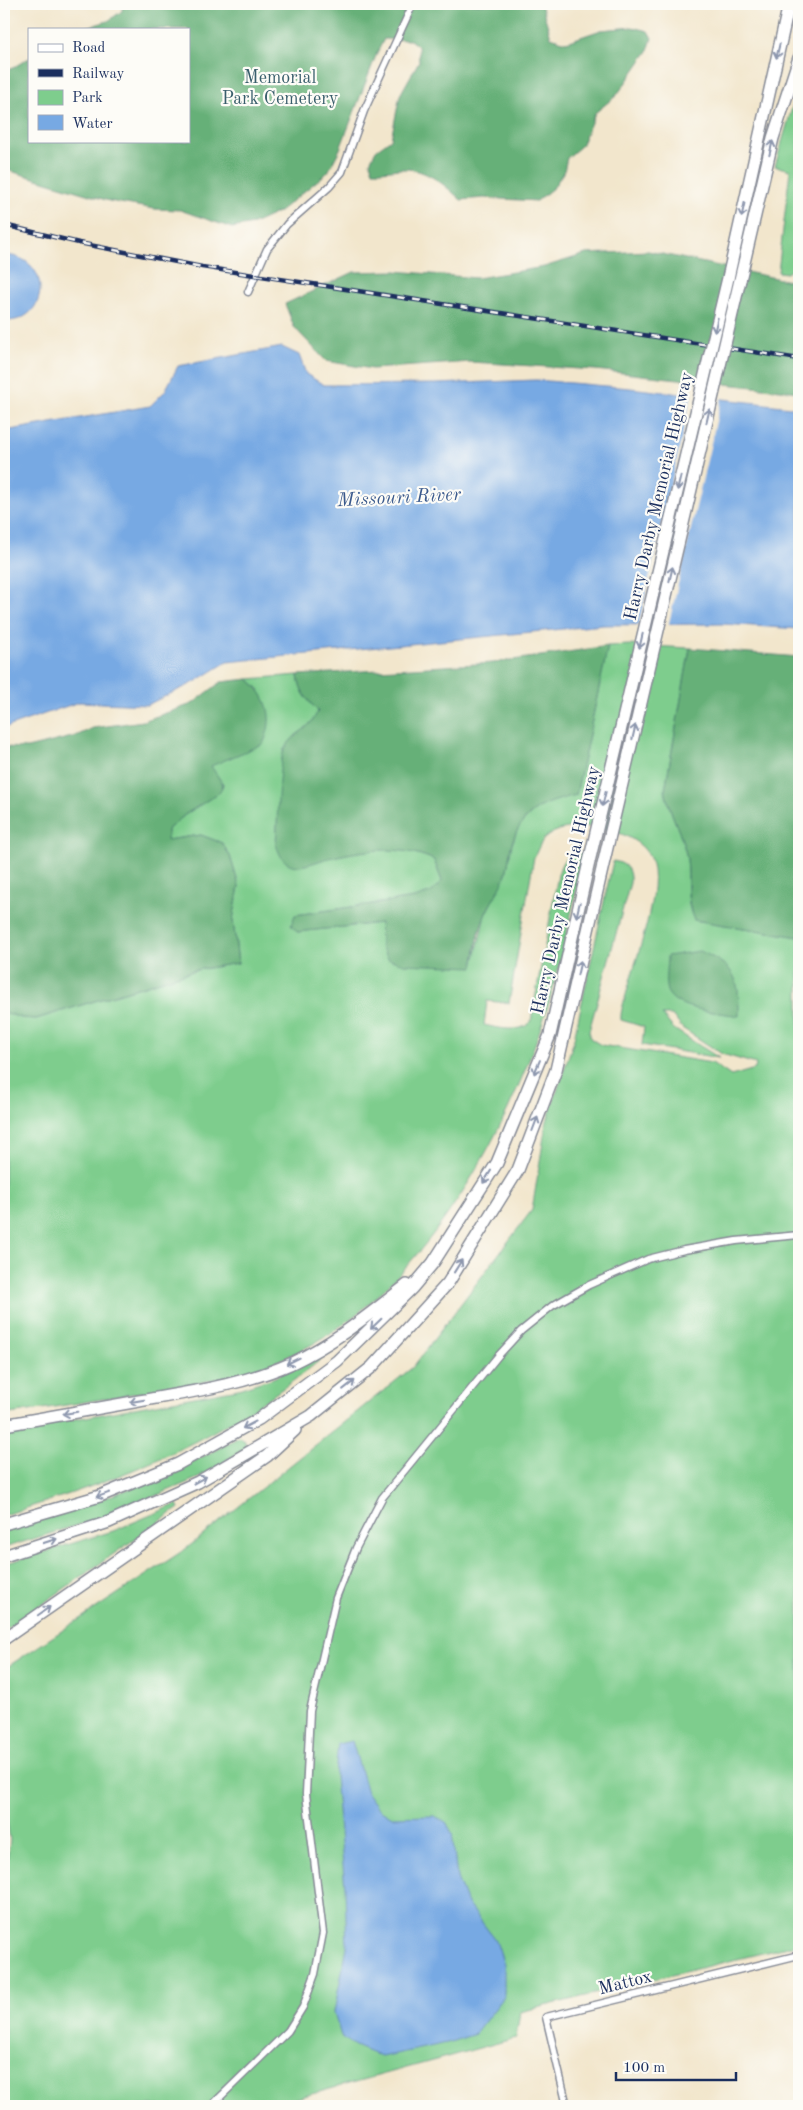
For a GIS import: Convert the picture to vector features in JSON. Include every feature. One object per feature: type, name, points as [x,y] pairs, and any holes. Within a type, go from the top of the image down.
[{"type":"highway","name":"Harry Darby Memorial Highway","points":[[4,1524],[100,1496],[178,1464],[259,1420],[337,1362],[412,1288],[433,1263],[497,1163],[550,1035],[589,862],[728,278],[789,4]]},
{"type":"highway","name":"Harry Darby Memorial Highway","points":[[4,1556],[110,1522],[198,1482],[310,1416],[372,1367],[448,1283],[518,1170],[556,1070],[602,865],[773,138],[799,58]]},
{"type":"highway","points":[[4,1425],[208,1389],[248,1380],[290,1363],[330,1342],[372,1313],[433,1263]]},
{"type":"highway","points":[[4,1640],[267,1456],[310,1416]]},
{"type":"street","points":[[248,292],[267,249],[287,224],[329,188],[342,172],[364,111],[412,4]]},
{"type":"street","points":[[211,2106],[271,2050],[288,2031],[302,2007],[315,1974],[323,1933],[306,1794],[310,1711],[336,1598],[356,1548],[382,1498],[498,1356],[521,1331],[552,1306],[589,1285],[648,1259],[684,1250],[736,1241],[799,1235]]},
{"type":"street","name":"Mattox","points":[[567,2106],[546,2017],[799,1955]]},
{"type":"green space","name":"Memorial Park Cemetery","points":[[123,4],[541,4],[551,37],[566,42],[601,30],[632,27],[648,31],[652,38],[648,51],[617,95],[595,113],[581,146],[567,158],[564,171],[554,187],[537,201],[484,198],[461,200],[430,176],[416,170],[373,171],[370,162],[376,150],[391,139],[400,95],[419,61],[418,46],[410,40],[384,39],[340,149],[328,172],[279,212],[253,224],[232,228],[180,210],[154,209],[109,201],[4,169],[4,73],[28,59],[28,142],[190,142],[190,28],[84,28],[108,21],[122,11]]},
{"type":"green space","points":[[799,84],[799,264],[787,273],[778,272],[790,170],[775,166]]},
{"type":"green space","points":[[648,251],[799,283],[799,392],[595,370],[471,362],[372,369],[326,361],[294,327],[285,304],[354,272],[395,271],[477,278],[544,267],[586,254]]},
{"type":"green space","points":[[630,645],[690,648],[665,790],[685,850],[688,867],[689,905],[694,920],[799,937],[799,1944],[520,2012],[516,2038],[268,2106],[4,2106],[4,1882],[10,1840],[4,1804],[4,1669],[187,1548],[413,1367],[532,1210],[546,1124],[573,1043],[613,861],[621,863],[627,868],[630,874],[630,883],[589,1031],[591,1039],[601,1045],[712,1063],[731,1076],[755,1069],[756,1064],[722,1054],[682,1028],[672,1015],[662,1015],[674,1029],[719,1058],[642,1045],[644,1027],[621,1020],[621,1017],[651,905],[653,871],[650,858],[643,847],[616,832],[584,827],[568,828],[554,832],[543,840],[534,857],[509,1003],[487,1001],[484,1025],[516,1029],[522,1028],[531,1021],[558,875],[567,857],[574,853],[585,854],[560,961],[542,1024],[524,1073],[501,1123],[474,1173],[442,1221],[407,1266],[367,1305],[324,1337],[277,1361],[226,1377],[191,1384],[4,1415],[4,1012],[21,1018],[36,1019],[196,970],[238,963],[233,920],[239,886],[230,856],[222,843],[201,835],[167,840],[167,830],[186,814],[220,792],[223,784],[210,766],[260,690],[248,679],[298,675],[304,694],[318,711],[312,724],[296,735],[284,749],[281,765],[276,844],[303,865],[335,856],[368,850],[402,851],[418,854],[434,860],[442,881],[432,892],[415,898],[295,915],[297,932],[381,923],[381,946],[473,967],[485,915],[506,874],[512,844],[519,826],[533,812],[547,802],[576,795],[608,646]]},
{"type":"green space","points":[[608,646],[576,795],[545,805],[529,815],[522,823],[512,843],[504,879],[483,921],[473,967],[404,964],[388,959],[381,946],[380,923],[297,932],[291,925],[295,915],[415,898],[432,892],[442,881],[434,860],[408,852],[394,850],[366,851],[300,866],[289,864],[281,857],[276,844],[282,755],[289,742],[311,723],[318,711],[304,694],[298,675],[493,663]]},
{"type":"green space","points":[[690,648],[799,657],[799,937],[694,920],[688,890],[688,867],[685,850],[665,790]]},
{"type":"green space","points":[[248,679],[261,693],[268,709],[269,726],[263,744],[211,766],[223,784],[220,792],[186,814],[167,830],[167,840],[201,835],[222,843],[230,856],[239,886],[233,920],[238,963],[196,970],[36,1019],[21,1018],[4,1012],[4,747],[27,748],[76,736],[93,728],[143,721],[192,704],[221,682]]},
{"type":"green space","points":[[700,951],[722,963],[733,975],[738,992],[739,1016],[688,1007],[672,998],[667,991],[667,956]]},
{"type":"green space","points":[[324,1354],[325,1356],[288,1385],[212,1433],[133,1470],[49,1501],[4,1515],[4,1432],[238,1389],[273,1378]]},
{"type":"green space","points":[[239,1437],[245,1441],[246,1448],[198,1478],[113,1514],[4,1548],[4,1531],[94,1502],[154,1479]]},
{"type":"green space","points":[[177,1504],[179,1508],[4,1631],[4,1564],[113,1531]]},
{"type":"water","points":[[4,255],[20,258],[31,266],[38,277],[40,289],[38,301],[31,312],[20,319],[4,321]]},
{"type":"water","name":"Missouri River","points":[[282,347],[299,355],[306,374],[324,385],[436,384],[536,380],[630,388],[799,408],[799,629],[722,624],[603,625],[227,662],[193,683],[147,705],[79,702],[4,728],[4,431],[150,406],[165,391],[178,366]]},
{"type":"water","points":[[352,1741],[367,1793],[378,1808],[392,1817],[434,1816],[446,1822],[452,1833],[457,1878],[466,1901],[496,1941],[504,1965],[504,1997],[475,2034],[447,2043],[381,2057],[355,2046],[341,2036],[334,2012],[347,1947],[345,1887],[335,1776],[338,1744]]},
{"type":"pier","points":[[692,393],[722,396],[668,627],[638,627]]},
{"type":"railway","points":[[4,225],[79,243],[202,267],[799,359]]}]
